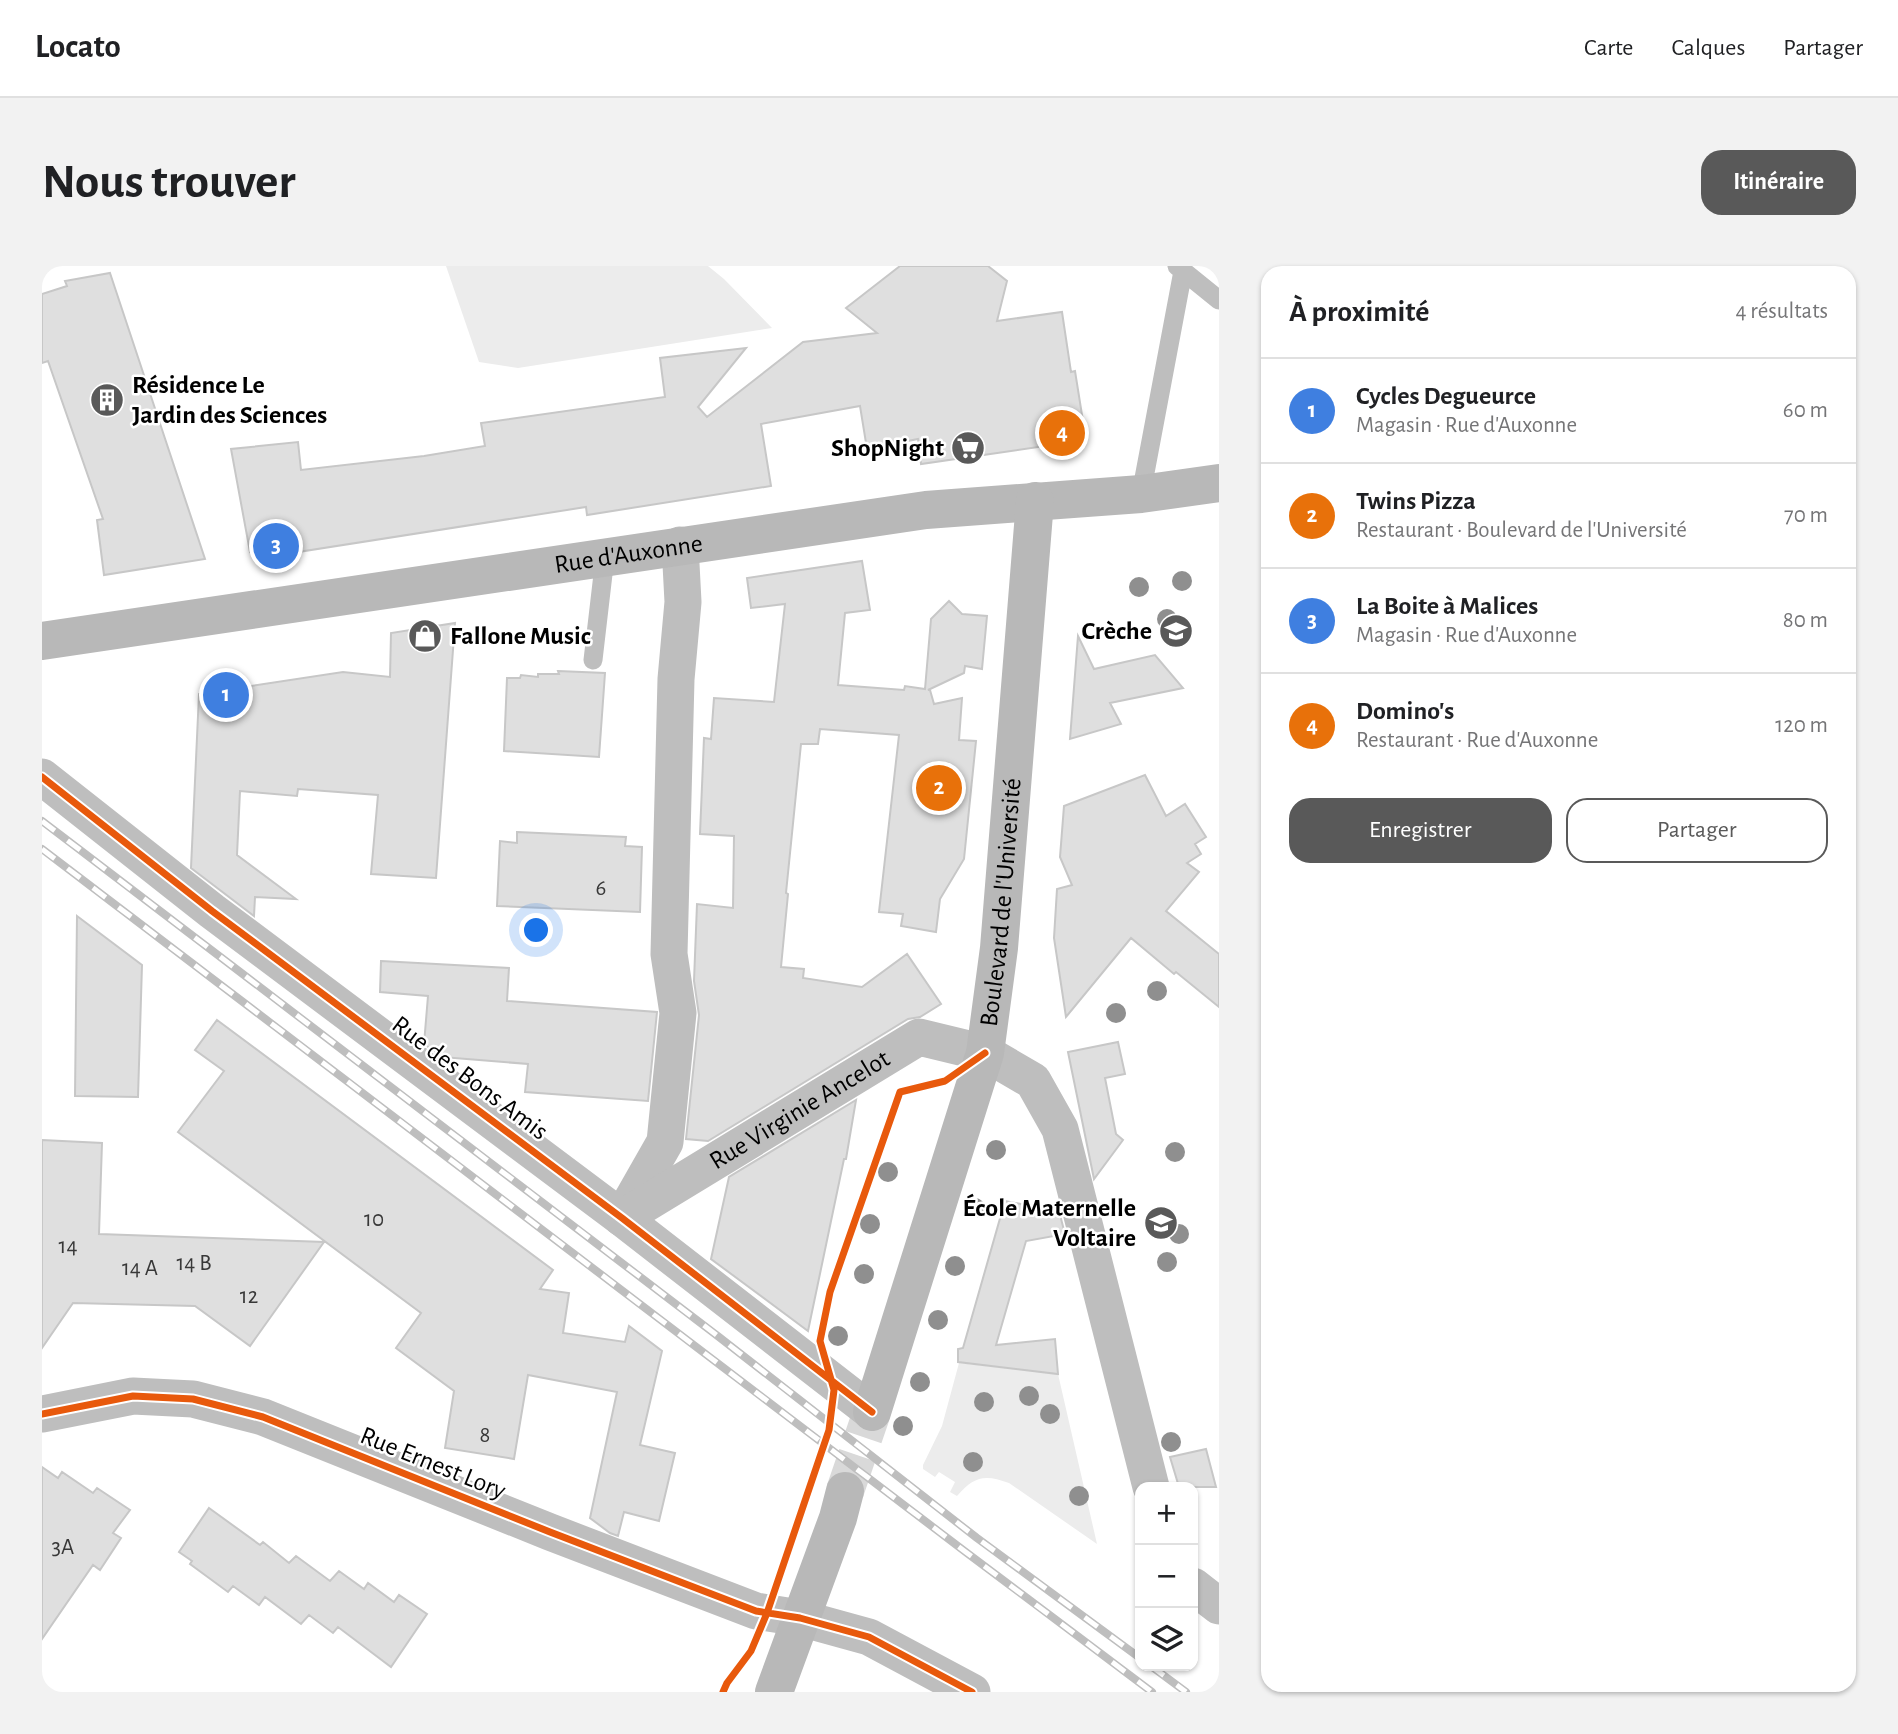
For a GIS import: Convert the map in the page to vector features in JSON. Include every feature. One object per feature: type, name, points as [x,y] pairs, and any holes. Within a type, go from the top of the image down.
[{"type":"main road","name":"Rue d'Auxonne","points":[[42,641],[926,510],[1141,494],[1219,483]]},
{"type":"main road","name":"Boulevard de l'Université","points":[[872,1412],[985,1053],[999,948],[1035,501]]},
{"type":"main road","points":[[774,1692],[838,1518],[845,1492]]},
{"type":"street","points":[[622,1218],[665,1142],[678,1013],[669,954],[676,679],[683,602],[680,545]]},
{"type":"street","name":"Rue des Bons Amis","points":[[42,777],[212,911],[622,1218],[872,1412]]},
{"type":"street","name":"Rue Virginie Ancelot","points":[[622,1218],[919,1037],[985,1053],[1033,1081],[1060,1129],[1150,1482]]},
{"type":"street","name":"Rue Ernest Lory","points":[[42,1414],[133,1396],[193,1399],[263,1417],[756,1611],[800,1618],[869,1637],[972,1692]]},
{"type":"street","points":[[1198,1590],[1219,1606]]},
{"type":"lane","points":[[1141,494],[1180,268],[1219,300]]},
{"type":"lane","points":[[593,660],[605,557]]},
{"type":"shaded area","points":[[446,266],[708,266],[772,328],[518,368],[479,362]]},
{"type":"shaded area","points":[[959,1363],[1058,1374],[1097,1544],[1009,1483],[993,1478],[980,1479],[969,1484],[957,1496],[950,1492],[955,1482],[939,1472],[935,1477],[923,1469],[942,1426]]},
{"type":"building","points":[[900,266],[988,266],[1007,281],[997,321],[1062,312],[1071,372],[1075,371],[1086,440],[921,464],[918,439],[867,449],[860,406],[761,424],[771,486],[587,515],[586,507],[266,557],[265,549],[250,552],[231,449],[298,442],[301,470],[485,446],[481,423],[665,397],[660,358],[746,348],[698,407],[707,417],[803,342],[877,333],[846,308]]},
{"type":"building","name":"Résidence Le Jardin des Sciences","points":[[110,273],[205,559],[104,575],[97,520],[103,519],[48,361],[42,363],[42,294],[67,286],[65,281]]},
{"type":"building","points":[[862,561],[870,610],[845,613],[838,685],[925,689],[931,619],[949,601],[962,614],[987,616],[982,669],[965,666],[964,673],[928,690],[934,704],[962,698],[959,740],[976,741],[964,859],[940,899],[936,932],[901,926],[903,914],[879,912],[899,735],[820,729],[818,744],[801,744],[781,967],[804,969],[803,978],[862,987],[907,954],[941,1004],[920,1017],[908,1019],[708,1141],[686,1139],[699,1015],[694,981],[697,904],[733,908],[734,836],[700,834],[704,738],[711,739],[714,698],[774,702],[785,604],[751,608],[747,578]]},
{"type":"building","points":[[455,623],[436,878],[371,874],[378,795],[298,789],[297,796],[240,791],[237,855],[296,899],[255,897],[254,916],[191,868],[199,694],[343,672],[390,677],[391,633]]},
{"type":"building","points":[[1078,636],[1094,669],[1155,655],[1183,688],[1110,703],[1121,724],[1070,739]]},
{"type":"building","points":[[558,671],[605,673],[599,757],[504,751],[507,678],[520,678],[521,675],[538,677],[538,674],[559,674]]},
{"type":"building","points":[[1145,775],[1166,816],[1185,804],[1206,837],[1195,844],[1201,854],[1187,863],[1199,872],[1166,911],[1219,954],[1219,1007],[1131,938],[1066,1017],[1054,938],[1057,889],[1072,885],[1060,857],[1064,806]]},
{"type":"building","points":[[517,832],[626,837],[625,846],[642,847],[640,912],[497,906],[500,841],[517,843]]},
{"type":"building","points":[[77,916],[142,965],[138,1097],[75,1096]]},
{"type":"building","points":[[381,961],[509,968],[507,1001],[657,1012],[648,1101],[525,1092],[528,1064],[442,1057],[435,1052],[436,1049],[424,1044],[428,996],[380,992]]},
{"type":"building","points":[[217,1020],[553,1270],[540,1289],[569,1293],[563,1333],[625,1342],[629,1326],[662,1351],[640,1445],[675,1453],[659,1521],[624,1512],[618,1536],[590,1518],[617,1392],[528,1375],[514,1459],[445,1448],[454,1391],[396,1348],[421,1313],[178,1132],[224,1071],[195,1050]]},
{"type":"building","points":[[1118,1042],[1125,1074],[1105,1078],[1116,1134],[1123,1140],[1094,1179],[1068,1052]]},
{"type":"building","points":[[856,1100],[846,1159],[808,1331],[711,1259],[729,1177]]},
{"type":"building","points":[[42,1140],[102,1143],[99,1234],[324,1242],[250,1346],[195,1306],[73,1303],[42,1348]]},
{"type":"building","points":[[1005,1201],[1059,1211],[1065,1234],[1026,1241],[996,1345],[1055,1339],[1058,1374],[958,1362],[958,1349],[963,1348]]},
{"type":"building","points":[[1206,1449],[1216,1487],[1198,1487],[1198,1482],[1178,1482],[1170,1457]]},
{"type":"building","points":[[42,1467],[58,1478],[62,1472],[93,1493],[97,1488],[130,1510],[113,1533],[121,1538],[100,1570],[93,1565],[42,1639]]},
{"type":"building","points":[[209,1508],[260,1545],[263,1542],[289,1563],[296,1556],[330,1581],[339,1571],[364,1589],[368,1583],[394,1602],[399,1595],[427,1614],[391,1667],[338,1627],[333,1633],[309,1615],[301,1624],[265,1597],[259,1605],[233,1586],[228,1592],[190,1564],[192,1561],[179,1552]]},
{"type":"tunnel","points":[[845,1491],[872,1412]]},
{"type":"railway","points":[[42,821],[719,1337],[977,1538],[1135,1654]]},
{"type":"railway","points":[[42,849],[1152,1692]]},
{"type":"railway","points":[[1158,1671],[1186,1692]]},
{"type":"cycle path","points":[[42,777],[212,911],[622,1218],[872,1412]]},
{"type":"cycle path","points":[[723,1692],[751,1651],[767,1613],[829,1430],[834,1390],[820,1341],[830,1292],[900,1092],[945,1081],[985,1053]]},
{"type":"cycle path","points":[[42,1414],[133,1396],[193,1399],[263,1417],[756,1611],[800,1618],[869,1637],[972,1692]]},
{"type":"place","name":"Résidence Le Jardin des Sciences","points":[[107,400]]},
{"type":"place","name":"Domino's","points":[[1062,433]]},
{"type":"place","name":"ShopNight","points":[[968,448]]},
{"type":"place","name":"La Boite à Malices","points":[[276,546]]},
{"type":"place","name":"Crèche","points":[[1176,631]]},
{"type":"place","name":"Fallone Music","points":[[425,636]]},
{"type":"place","name":"Cycles Degueurce","points":[[226,695]]},
{"type":"place","name":"Twins Pizza","points":[[939,788]]},
{"type":"place","name":"École Maternelle Voltaire","points":[[1161,1223]]}]
